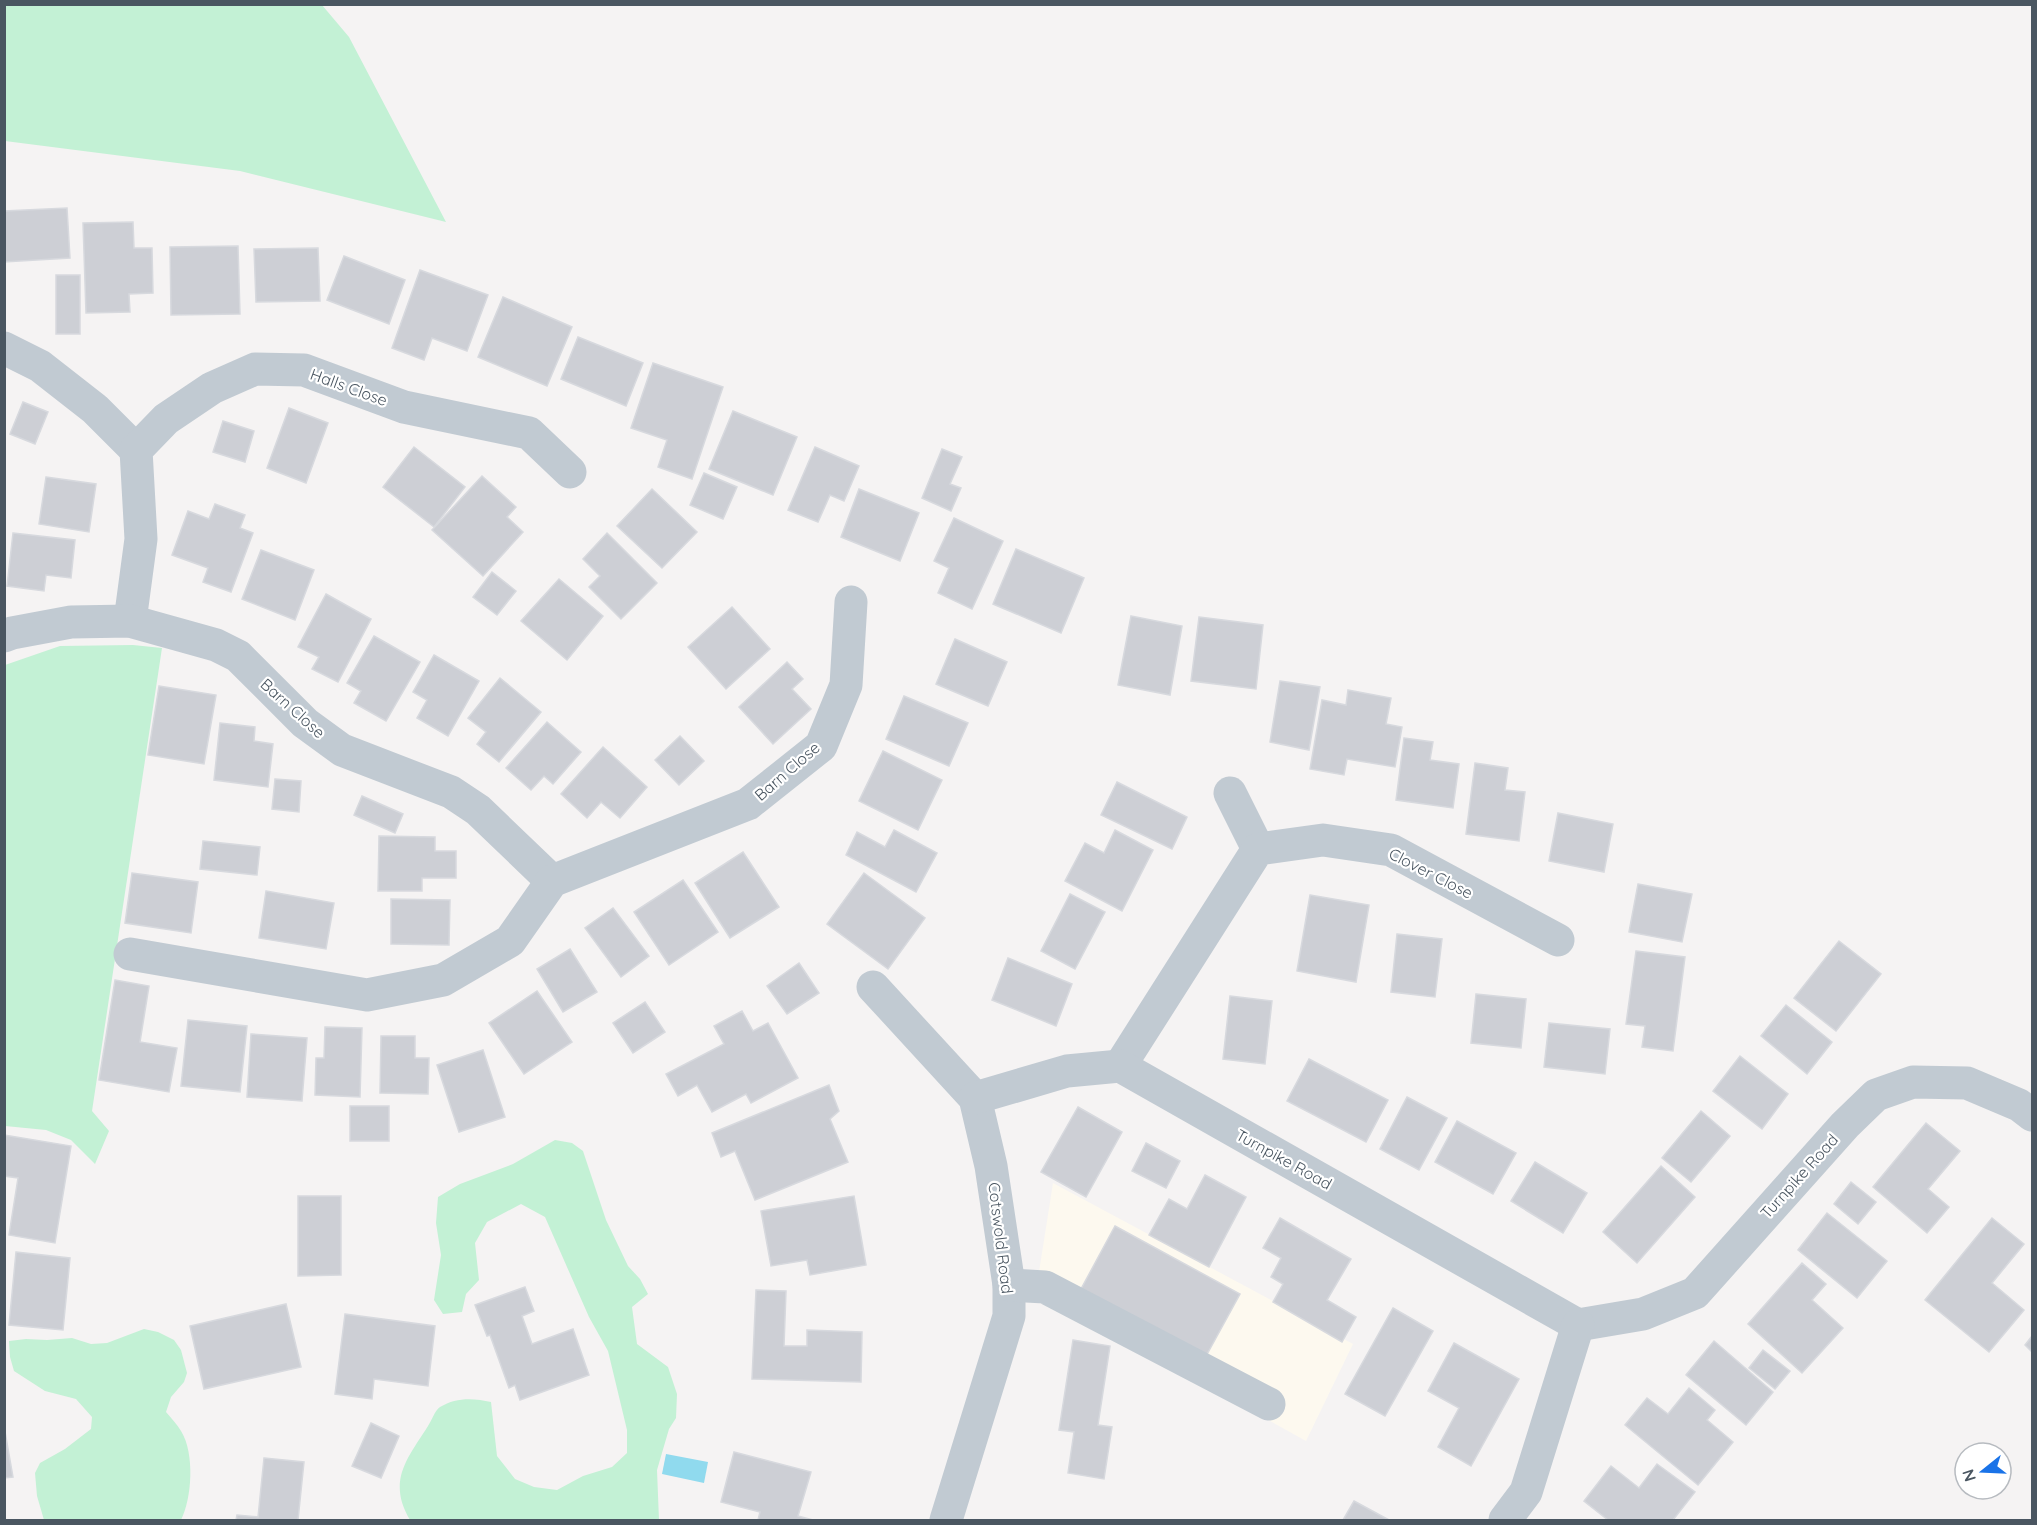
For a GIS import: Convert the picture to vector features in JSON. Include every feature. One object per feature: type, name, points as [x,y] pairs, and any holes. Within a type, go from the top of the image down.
[{"type":"street","points":[[4,348],[40,366],[95,409],[136,450],[141,539],[130,621]]},
{"type":"street","name":"Halls Close","points":[[136,450],[166,419],[212,388],[255,369],[304,370],[404,407],[529,433],[570,472]]},
{"type":"street","name":"Barn Close","points":[[4,636],[71,622],[130,621],[216,645],[237,656],[305,723],[342,750],[452,792],[478,810],[552,881],[748,804],[820,746],[846,685],[851,602]]},
{"type":"street","points":[[975,1098],[1067,1071],[1120,1066],[1258,849],[1230,793]]},
{"type":"street","name":"Clover Close","points":[[1258,849],[1323,840],[1391,850],[1558,940]]},
{"type":"street","points":[[130,954],[367,994],[442,980],[510,941],[552,881]]},
{"type":"street","name":"Cotswold Road","points":[[873,987],[975,1098],[991,1166],[1009,1285],[1009,1316],[946,1521]]},
{"type":"street","name":"Turnpike Road","points":[[1120,1066],[1578,1325],[1643,1314],[1695,1293],[1845,1125],[1876,1095],[1913,1082],[1967,1083],[2019,1105],[2032,1115]]},
{"type":"street","points":[[1009,1285],[1045,1287],[1269,1404]]},
{"type":"street","points":[[1505,1521],[1526,1492],[1578,1325]]},
{"type":"shaded area","points":[[1053,1183],[1353,1344],[1306,1441],[1036,1291]]},
{"type":"green space","points":[[5,4],[322,5],[349,37],[446,222],[240,171],[5,141]]},
{"type":"green space","points":[[133,645],[162,648],[92,1111],[109,1131],[95,1164],[71,1140],[46,1130],[5,1126],[5,665],[60,646]]},
{"type":"green space","points":[[555,1140],[572,1143],[583,1151],[606,1220],[628,1266],[640,1279],[648,1294],[632,1307],[637,1344],[668,1367],[677,1394],[676,1418],[669,1429],[657,1470],[659,1520],[410,1520],[400,1494],[402,1471],[437,1410],[452,1401],[472,1399],[491,1402],[497,1456],[515,1479],[534,1487],[557,1490],[583,1476],[612,1467],[627,1453],[627,1430],[608,1351],[589,1317],[545,1217],[521,1204],[487,1222],[475,1243],[479,1280],[466,1294],[462,1312],[443,1314],[434,1300],[441,1255],[436,1223],[438,1197],[460,1184],[513,1164]]},
{"type":"green space","points":[[144,1329],[158,1332],[174,1340],[181,1350],[187,1373],[184,1382],[171,1397],[166,1412],[181,1431],[190,1463],[190,1488],[181,1520],[44,1520],[37,1496],[35,1473],[40,1463],[65,1449],[91,1429],[92,1417],[76,1399],[45,1391],[14,1371],[9,1341],[72,1338],[91,1344],[107,1343]]},
{"type":"water","points":[[666,1454],[708,1462],[704,1483],[662,1474]]},
{"type":"building","points":[[67,208],[70,258],[4,262],[4,211]]},
{"type":"building","points":[[133,222],[134,248],[152,248],[153,293],[129,294],[130,312],[86,313],[83,223]]},
{"type":"building","points":[[238,246],[240,314],[171,315],[170,247]]},
{"type":"building","points":[[318,248],[320,301],[256,302],[254,249]]},
{"type":"building","points":[[344,256],[405,280],[389,324],[327,300]]},
{"type":"building","points":[[420,270],[488,295],[467,351],[432,338],[424,360],[392,348]]},
{"type":"building","points":[[56,275],[80,275],[80,334],[56,334]]},
{"type":"building","points":[[503,297],[572,327],[547,386],[478,357]]},
{"type":"building","points":[[578,337],[643,363],[626,406],[561,379]]},
{"type":"building","points":[[653,363],[723,387],[692,479],[658,467],[667,440],[631,428]]},
{"type":"building","points":[[23,402],[48,412],[35,444],[10,434]]},
{"type":"building","points":[[289,408],[328,423],[306,483],[267,468]]},
{"type":"building","points":[[733,411],[797,437],[773,495],[709,469]]},
{"type":"building","points":[[223,421],[254,431],[245,462],[213,452]]},
{"type":"building","points":[[414,447],[465,487],[434,527],[383,487]]},
{"type":"building","points":[[815,447],[859,466],[844,501],[830,495],[818,522],[788,510]]},
{"type":"building","points":[[942,449],[962,457],[950,484],[961,488],[951,511],[922,498]]},
{"type":"building","points":[[704,473],[737,487],[723,519],[690,505]]},
{"type":"building","points":[[482,476],[516,507],[507,517],[523,532],[483,576],[432,530]]},
{"type":"building","points":[[46,477],[96,484],[89,532],[39,524]]},
{"type":"building","points":[[652,489],[697,532],[662,568],[617,526]]},
{"type":"building","points":[[859,489],[919,513],[900,561],[841,537]]},
{"type":"building","points":[[215,504],[245,515],[240,528],[253,533],[231,592],[203,582],[208,568],[172,555],[188,511],[209,519]]},
{"type":"building","points":[[954,518],[1003,541],[972,609],[938,593],[949,568],[934,561]]},
{"type":"building","points":[[13,533],[75,540],[71,578],[46,575],[44,591],[7,586]]},
{"type":"building","points":[[607,533],[657,583],[621,619],[589,587],[600,576],[583,559]]},
{"type":"building","points":[[1016,549],[1084,578],[1061,633],[993,604]]},
{"type":"building","points":[[261,550],[314,570],[295,620],[242,599]]},
{"type":"building","points":[[492,572],[516,591],[497,615],[473,597]]},
{"type":"building","points":[[559,579],[603,616],[567,660],[521,621]]},
{"type":"building","points":[[326,594],[371,619],[338,682],[312,669],[319,657],[298,647]]},
{"type":"building","points":[[732,607],[770,649],[726,689],[688,647]]},
{"type":"building","points":[[1131,616],[1182,626],[1170,695],[1118,685]]},
{"type":"building","points":[[1199,617],[1263,625],[1256,689],[1191,681]]},
{"type":"building","points":[[374,636],[420,662],[386,721],[354,703],[361,691],[347,683]]},
{"type":"building","points":[[955,639],[1007,662],[988,706],[936,684]]},
{"type":"building","points":[[434,655],[479,681],[448,736],[417,718],[427,700],[413,692]]},
{"type":"building","points":[[787,662],[803,679],[792,689],[811,709],[773,744],[739,707]]},
{"type":"building","points":[[500,678],[541,712],[499,762],[477,744],[486,732],[468,718]]},
{"type":"building","points":[[1280,681],[1320,687],[1309,750],[1270,742]]},
{"type":"building","points":[[159,686],[216,695],[204,764],[148,755]]},
{"type":"building","points":[[1348,690],[1391,698],[1386,724],[1402,727],[1395,767],[1347,759],[1344,775],[1310,769],[1322,700],[1346,705]]},
{"type":"building","points":[[904,696],[968,723],[949,766],[886,739]]},
{"type":"building","points":[[547,722],[581,752],[553,784],[544,776],[531,790],[506,768]]},
{"type":"building","points":[[220,723],[255,727],[254,741],[273,744],[268,787],[214,780]]},
{"type":"building","points":[[680,736],[704,761],[679,785],[655,760]]},
{"type":"building","points":[[1404,738],[1433,742],[1430,760],[1459,764],[1453,808],[1396,800]]},
{"type":"building","points":[[603,747],[647,787],[620,818],[601,802],[587,818],[561,794]]},
{"type":"building","points":[[883,751],[942,780],[918,830],[859,801]]},
{"type":"building","points":[[1475,763],[1508,768],[1505,790],[1525,792],[1519,841],[1466,834]]},
{"type":"building","points":[[275,779],[301,781],[299,812],[272,809]]},
{"type":"building","points":[[1117,782],[1187,817],[1172,849],[1101,815]]},
{"type":"building","points":[[362,796],[403,814],[395,833],[354,815]]},
{"type":"building","points":[[1558,813],[1613,824],[1604,872],[1549,861]]},
{"type":"building","points":[[894,830],[937,853],[916,892],[846,855],[857,832],[885,847]]},
{"type":"building","points":[[1115,830],[1153,850],[1122,911],[1065,881],[1085,843],[1104,853]]},
{"type":"building","points":[[379,836],[435,837],[435,851],[456,851],[456,878],[422,878],[422,891],[378,891]]},
{"type":"building","points":[[203,841],[260,847],[257,875],[200,869]]},
{"type":"building","points":[[743,852],[779,907],[730,938],[695,883]]},
{"type":"building","points":[[132,873],[198,882],[191,933],[125,923]]},
{"type":"building","points":[[864,873],[925,918],[888,969],[827,924]]},
{"type":"building","points":[[683,880],[718,932],[669,965],[634,912]]},
{"type":"building","points":[[1638,884],[1692,894],[1682,942],[1629,932]]},
{"type":"building","points":[[266,891],[334,903],[326,949],[259,938]]},
{"type":"building","points":[[1070,894],[1105,912],[1075,969],[1041,951]]},
{"type":"building","points":[[1310,895],[1369,905],[1356,982],[1297,971]]},
{"type":"building","points":[[391,899],[450,900],[449,945],[391,944]]},
{"type":"building","points":[[613,908],[649,956],[621,977],[585,928]]},
{"type":"building","points":[[1397,934],[1442,939],[1435,997],[1391,992]]},
{"type":"building","points":[[1839,941],[1881,974],[1836,1031],[1794,998]]},
{"type":"building","points":[[570,949],[597,992],[563,1012],[537,969]]},
{"type":"building","points":[[1636,951],[1685,957],[1673,1051],[1642,1047],[1645,1026],[1626,1024]]},
{"type":"building","points":[[1008,958],[1072,984],[1056,1026],[992,1000]]},
{"type":"building","points":[[799,963],[819,993],[787,1014],[767,986]]},
{"type":"building","points":[[115,980],[149,986],[140,1042],[177,1048],[169,1092],[99,1080]]},
{"type":"building","points":[[537,991],[572,1042],[524,1074],[489,1023]]},
{"type":"building","points":[[1476,994],[1526,999],[1521,1048],[1471,1043]]},
{"type":"building","points":[[1230,996],[1272,1001],[1265,1064],[1223,1059]]},
{"type":"building","points":[[645,1002],[665,1032],[633,1053],[613,1023]]},
{"type":"building","points":[[1786,1005],[1832,1042],[1807,1074],[1761,1036]]},
{"type":"building","points":[[742,1011],[753,1031],[768,1023],[798,1078],[751,1103],[746,1094],[712,1112],[697,1085],[678,1096],[666,1074],[724,1044],[714,1026]]},
{"type":"building","points":[[188,1020],[247,1026],[240,1092],[181,1086]]},
{"type":"building","points":[[1549,1023],[1610,1029],[1605,1074],[1544,1067]]},
{"type":"building","points":[[325,1027],[362,1028],[360,1097],[315,1095],[316,1058],[324,1058]]},
{"type":"building","points":[[251,1034],[307,1038],[302,1101],[247,1097]]},
{"type":"building","points":[[381,1036],[415,1036],[415,1058],[429,1058],[428,1094],[380,1093]]},
{"type":"building","points":[[483,1050],[505,1117],[459,1132],[437,1065]]},
{"type":"building","points":[[1740,1056],[1788,1094],[1762,1129],[1713,1091]]},
{"type":"building","points":[[1309,1059],[1388,1100],[1366,1142],[1287,1101]]},
{"type":"building","points":[[829,1085],[839,1111],[830,1119],[848,1162],[755,1200],[735,1151],[721,1157],[712,1133]]},
{"type":"building","points":[[1407,1097],[1447,1118],[1419,1170],[1380,1149]]},
{"type":"building","points":[[350,1106],[389,1106],[389,1141],[350,1141]]},
{"type":"building","points":[[1078,1107],[1122,1132],[1086,1197],[1041,1172]]},
{"type":"building","points":[[1701,1111],[1730,1136],[1691,1182],[1662,1158]]},
{"type":"building","points":[[1457,1121],[1516,1153],[1493,1194],[1435,1162]]},
{"type":"building","points":[[1926,1123],[1960,1151],[1928,1189],[1949,1207],[1927,1233],[1873,1187]]},
{"type":"building","points":[[4,1135],[71,1146],[55,1243],[9,1235],[18,1178],[4,1176]]},
{"type":"building","points":[[1146,1143],[1180,1161],[1166,1188],[1132,1171]]},
{"type":"building","points":[[1535,1162],[1587,1193],[1563,1233],[1511,1201]]},
{"type":"building","points":[[1661,1166],[1695,1197],[1637,1263],[1603,1232]]},
{"type":"building","points":[[1205,1175],[1246,1197],[1209,1267],[1149,1235],[1169,1199],[1187,1209]]},
{"type":"building","points":[[1851,1182],[1876,1202],[1858,1224],[1834,1204]]},
{"type":"building","points":[[298,1196],[341,1196],[341,1275],[298,1276]]},
{"type":"building","points":[[854,1196],[866,1265],[810,1275],[807,1260],[771,1266],[761,1211]]},
{"type":"building","points":[[1827,1213],[1887,1261],[1857,1298],[1798,1250]]},
{"type":"building","points":[[1280,1218],[1351,1259],[1327,1300],[1356,1317],[1342,1342],[1273,1302],[1283,1284],[1271,1277],[1281,1258],[1263,1248]]},
{"type":"building","points":[[1992,1218],[2024,1244],[1992,1283],[2024,1310],[1989,1352],[1925,1300]]},
{"type":"building","points":[[1115,1226],[1240,1294],[1205,1358],[1081,1289]]},
{"type":"building","points":[[16,1252],[70,1258],[63,1330],[9,1325]]},
{"type":"building","points":[[1802,1263],[1826,1284],[1812,1300],[1843,1328],[1802,1373],[1748,1324]]},
{"type":"building","points":[[525,1287],[534,1311],[522,1316],[532,1344],[573,1329],[589,1375],[520,1400],[515,1385],[509,1388],[490,1335],[487,1336],[475,1305]]},
{"type":"building","points":[[756,1290],[786,1291],[784,1346],[807,1346],[807,1330],[862,1332],[861,1382],[752,1379]]},
{"type":"building","points":[[286,1304],[301,1367],[204,1389],[190,1326]]},
{"type":"building","points":[[1393,1308],[1433,1331],[1385,1416],[1345,1394]]},
{"type":"building","points":[[345,1314],[435,1326],[428,1386],[374,1379],[372,1399],[335,1394]]},
{"type":"building","points":[[2032,1336],[2032,1352],[2025,1345]]},
{"type":"building","points":[[1073,1340],[1110,1346],[1098,1425],[1112,1427],[1104,1479],[1068,1473],[1074,1432],[1059,1430]]},
{"type":"building","points":[[1714,1341],[1773,1392],[1746,1425],[1686,1375]]},
{"type":"building","points":[[1454,1343],[1519,1379],[1471,1466],[1438,1447],[1459,1408],[1428,1391]]},
{"type":"building","points":[[1763,1350],[1790,1371],[1775,1389],[1749,1368]]},
{"type":"building","points":[[1689,1388],[1715,1410],[1707,1420],[1733,1442],[1698,1485],[1625,1425],[1647,1398],[1668,1414]]},
{"type":"building","points":[[371,1423],[399,1436],[381,1478],[352,1466]]},
{"type":"building","points":[[4,1426],[13,1477],[4,1478]]},
{"type":"building","points":[[734,1452],[811,1472],[798,1516],[813,1520],[758,1520],[760,1512],[721,1502]]},
{"type":"building","points":[[264,1458],[304,1462],[298,1520],[236,1520],[237,1515],[258,1517]]},
{"type":"building","points":[[1657,1464],[1695,1492],[1673,1520],[1608,1520],[1584,1501],[1611,1466],[1639,1488]]},
{"type":"building","points":[[1354,1501],[1389,1520],[1343,1520]]}]
